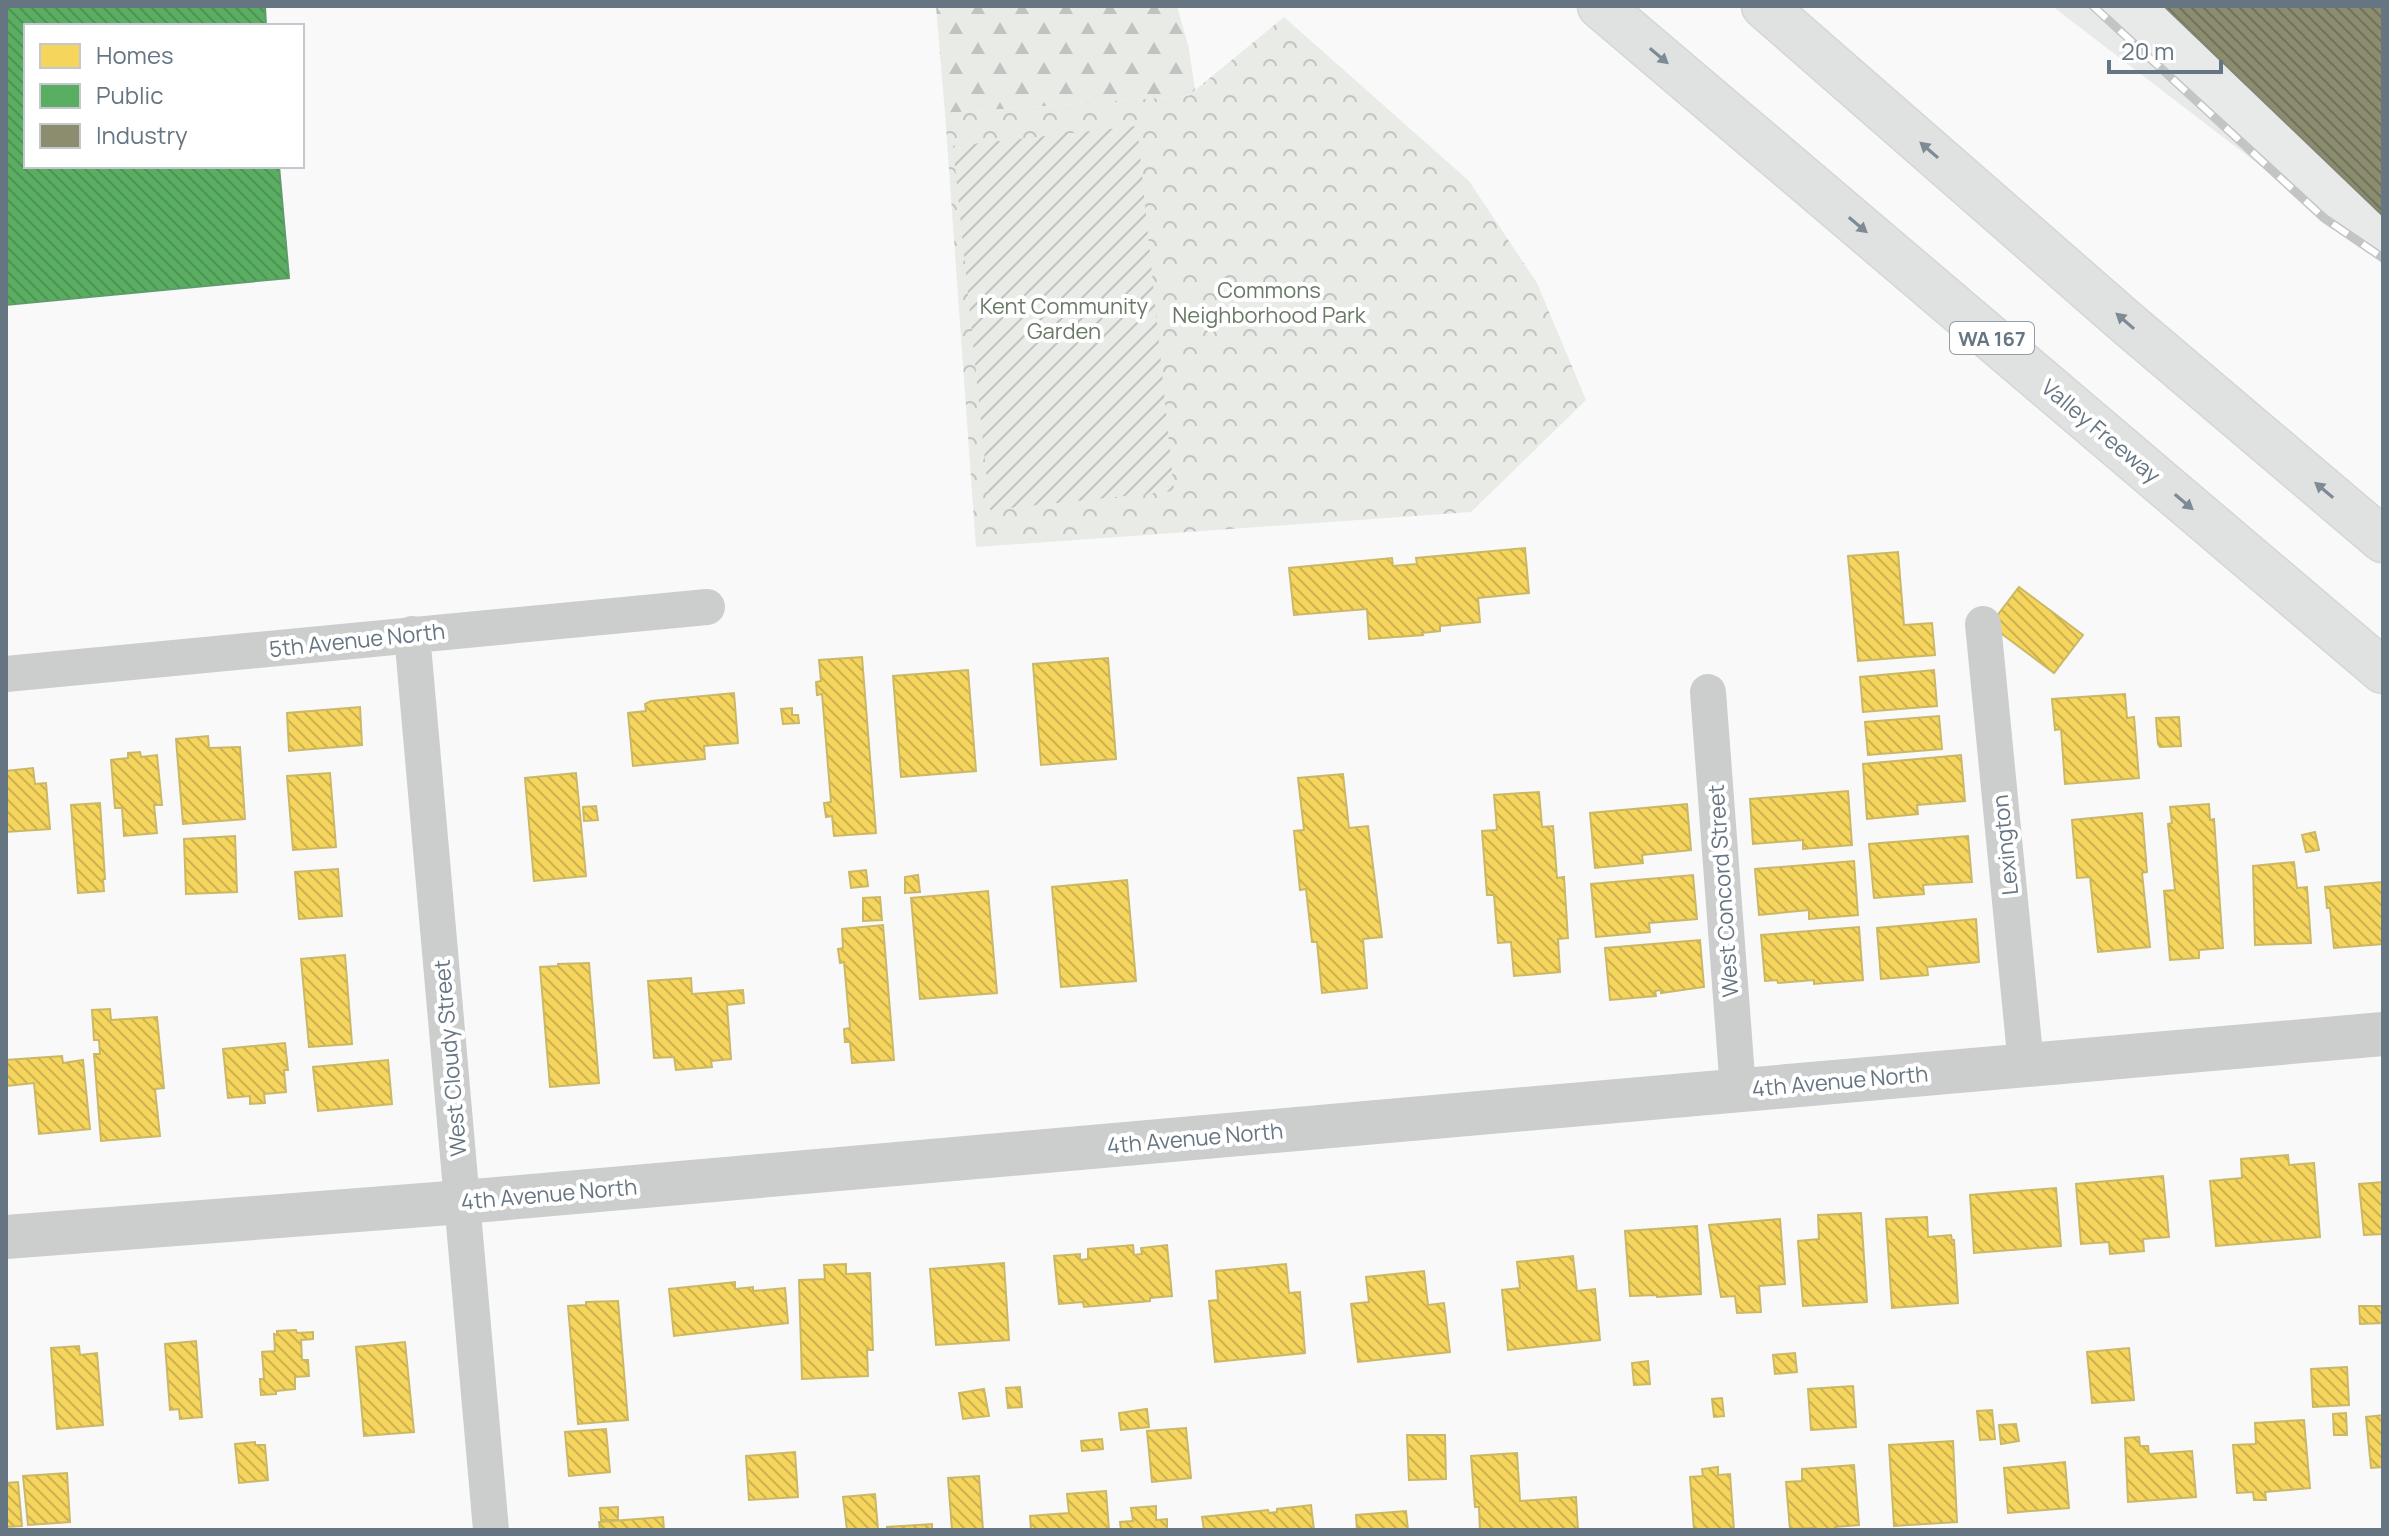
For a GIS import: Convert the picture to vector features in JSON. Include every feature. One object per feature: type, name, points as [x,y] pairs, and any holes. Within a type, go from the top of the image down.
[{"type":"highway","name":"Valley Freeway","points":[[1600,6],[2383,671]]},
{"type":"highway","points":[[1764,6],[2127,323],[2383,540]]},
{"type":"street","name":"5th Avenue North","points":[[6,674],[707,607]]},
{"type":"street","name":"Lexington","points":[[1983,624],[2026,1065]]},
{"type":"street","name":"West Cloudy Street","points":[[412,634],[491,1530]]},
{"type":"street","name":"West Concord Street","points":[[1708,692],[1738,1090]]},
{"type":"street","name":"4th Avenue North","points":[[6,1237],[462,1202],[2383,1034]]},
{"type":"shaded area","points":[[2052,6],[2383,6],[2383,260]]},
{"type":"green space","points":[[936,6],[1177,6],[1189,49],[1195,90],[1188,96],[945,113]]},
{"type":"green space","name":"Commons Neighborhood Park","points":[[1284,17],[1469,181],[1537,283],[1586,400],[1471,512],[976,547],[945,113],[1188,96]]},
{"type":"green space","name":"Kent Community Garden","points":[[1137,126],[1174,491],[990,510],[953,146]]},
{"type":"building: Homes","points":[[1525,548],[1529,593],[1478,598],[1480,622],[1440,626],[1440,631],[1423,635],[1369,639],[1367,609],[1294,615],[1289,568],[1392,558],[1393,566],[1417,564],[1416,558]]},
{"type":"building: Homes","points":[[1898,552],[1904,625],[1932,623],[1935,655],[1858,661],[1848,556]]},
{"type":"building: Homes","points":[[2019,587],[2083,635],[2054,673],[1990,625]]},
{"type":"building: Homes","points":[[862,657],[876,833],[834,836],[832,816],[826,817],[824,803],[831,802],[822,694],[817,695],[816,682],[821,681],[819,660]]},
{"type":"building: Homes","points":[[1108,658],[1116,759],[1041,765],[1033,664]]},
{"type":"building: Homes","points":[[968,670],[976,771],[901,777],[893,676]]},
{"type":"building: Homes","points":[[1934,670],[1937,706],[1863,712],[1860,677]]},
{"type":"building: Homes","points":[[734,693],[738,743],[704,746],[705,759],[633,766],[628,713],[646,711],[645,704],[651,701]]},
{"type":"building: Homes","points":[[2125,694],[2127,718],[2134,717],[2139,778],[2065,784],[2061,729],[2055,730],[2052,699]]},
{"type":"building: Homes","points":[[360,707],[362,745],[289,751],[287,713]]},
{"type":"building: Homes","points":[[792,708],[792,715],[798,715],[799,723],[783,724],[781,709]]},
{"type":"building: Homes","points":[[1939,716],[1942,749],[1868,755],[1865,722]]},
{"type":"building: Homes","points":[[2179,717],[2181,746],[2160,747],[2156,718]]},
{"type":"building: Homes","points":[[208,736],[209,748],[240,747],[245,819],[183,824],[176,739]]},
{"type":"building: Homes","points":[[140,752],[141,757],[157,755],[162,805],[154,805],[157,833],[124,836],[122,808],[115,808],[111,760],[128,758],[128,753]]},
{"type":"building: Homes","points":[[1961,755],[1965,801],[1917,805],[1918,814],[1867,819],[1863,764]]},
{"type":"building: Homes","points":[[33,768],[35,784],[46,783],[50,829],[6,832],[6,771]]},
{"type":"building: Homes","points":[[330,773],[336,847],[293,850],[287,776]]},
{"type":"building: Homes","points":[[576,773],[586,876],[534,881],[525,778]]},
{"type":"building: Homes","points":[[1343,774],[1349,828],[1368,826],[1382,937],[1363,939],[1367,988],[1322,993],[1317,942],[1312,942],[1306,889],[1300,890],[1294,831],[1304,830],[1298,778]]},
{"type":"building: Homes","points":[[1848,791],[1852,845],[1803,849],[1803,840],[1753,844],[1750,799]]},
{"type":"building: Homes","points":[[1539,792],[1542,827],[1553,826],[1557,878],[1564,877],[1568,938],[1558,939],[1560,972],[1514,976],[1511,942],[1498,943],[1494,895],[1487,895],[1482,831],[1497,830],[1494,795]]},
{"type":"building: Homes","points":[[100,803],[104,891],[78,893],[71,805]]},
{"type":"building: Homes","points":[[1687,804],[1691,850],[1642,855],[1643,863],[1595,868],[1590,813]]},
{"type":"building: Homes","points":[[2209,804],[2210,820],[2214,819],[2223,948],[2199,950],[2199,958],[2170,960],[2164,891],[2175,890],[2168,824],[2172,823],[2170,807]]},
{"type":"building: Homes","points":[[596,806],[598,820],[584,821],[583,807]]},
{"type":"building: Homes","points":[[2142,813],[2147,872],[2142,873],[2150,947],[2098,952],[2090,877],[2077,878],[2072,820]]},
{"type":"building: Homes","points":[[2315,832],[2319,850],[2306,852],[2302,835]]},
{"type":"building: Homes","points":[[235,836],[237,892],[186,894],[184,839]]},
{"type":"building: Homes","points":[[1968,836],[1972,882],[1923,885],[1924,894],[1874,898],[1869,844]]},
{"type":"building: Homes","points":[[1854,861],[1858,915],[1809,919],[1809,910],[1759,915],[1755,869]]},
{"type":"building: Homes","points":[[2294,862],[2297,888],[2307,887],[2311,943],[2255,945],[2253,866]]},
{"type":"building: Homes","points":[[338,869],[342,916],[299,919],[295,872]]},
{"type":"building: Homes","points":[[866,870],[868,886],[851,888],[849,872]]},
{"type":"building: Homes","points":[[918,875],[920,892],[905,893],[905,877]]},
{"type":"building: Homes","points":[[1693,875],[1697,919],[1649,923],[1650,932],[1596,937],[1591,884]]},
{"type":"building: Homes","points":[[1127,880],[1136,981],[1061,987],[1052,887]]},
{"type":"building: Homes","points":[[2383,882],[2383,944],[2334,948],[2325,887]]},
{"type":"building: Homes","points":[[988,891],[997,993],[920,999],[911,898]]},
{"type":"building: Homes","points":[[880,897],[882,920],[863,921],[863,898]]},
{"type":"building: Homes","points":[[1976,919],[1979,962],[1927,967],[1928,975],[1881,979],[1877,928]]},
{"type":"building: Homes","points":[[883,925],[894,1060],[852,1063],[850,1042],[845,1042],[844,1029],[850,1028],[844,962],[840,963],[838,949],[843,948],[842,929]]},
{"type":"building: Homes","points":[[1859,927],[1863,980],[1814,984],[1814,980],[1765,981],[1761,935]]},
{"type":"building: Homes","points":[[1700,940],[1704,987],[1661,993],[1661,990],[1655,991],[1656,996],[1610,1000],[1605,948]]},
{"type":"building: Homes","points":[[345,955],[352,1044],[309,1047],[301,959]]},
{"type":"building: Homes","points":[[589,963],[599,1083],[550,1087],[540,967]]},
{"type":"building: Homes","points":[[691,978],[692,994],[743,990],[744,1003],[727,1005],[731,1059],[711,1061],[712,1067],[676,1070],[674,1057],[654,1058],[648,981]]},
{"type":"building: Homes","points":[[110,1009],[111,1020],[157,1017],[164,1088],[155,1089],[160,1136],[101,1141],[94,1054],[100,1054],[99,1040],[94,1040],[92,1010]]},
{"type":"building: Homes","points":[[285,1043],[288,1070],[284,1070],[286,1092],[264,1094],[265,1103],[250,1104],[250,1096],[228,1098],[223,1049]]},
{"type":"building: Homes","points":[[62,1056],[63,1063],[83,1060],[90,1129],[39,1134],[34,1083],[7,1086],[6,1060]]},
{"type":"building: Homes","points":[[388,1060],[392,1104],[318,1111],[313,1067]]},
{"type":"building: Homes","points":[[2288,1155],[2289,1165],[2314,1163],[2320,1237],[2216,1246],[2210,1181],[2242,1178],[2241,1159]]},
{"type":"building: Homes","points":[[2163,1176],[2169,1237],[2143,1239],[2144,1251],[2110,1254],[2109,1242],[2081,1244],[2076,1184]]},
{"type":"building: Homes","points":[[2383,1182],[2383,1234],[2364,1235],[2359,1184]]},
{"type":"building: Homes","points":[[2056,1188],[2061,1246],[1974,1253],[1970,1195]]},
{"type":"building: Homes","points":[[1861,1213],[1867,1302],[1803,1306],[1798,1241],[1819,1239],[1818,1215]]},
{"type":"building: Homes","points":[[1927,1217],[1928,1237],[1951,1235],[1954,1240],[1958,1303],[1892,1308],[1886,1219]]},
{"type":"building: Homes","points":[[1780,1219],[1785,1284],[1759,1286],[1761,1312],[1737,1313],[1735,1296],[1721,1297],[1709,1225]]},
{"type":"building: Homes","points":[[1697,1226],[1701,1294],[1630,1296],[1625,1231]]},
{"type":"building: Homes","points":[[1133,1245],[1134,1255],[1142,1254],[1141,1248],[1167,1245],[1172,1296],[1084,1307],[1083,1302],[1059,1304],[1054,1256],[1080,1254],[1080,1260],[1088,1259],[1088,1249]]},
{"type":"building: Homes","points":[[1573,1256],[1577,1291],[1595,1289],[1600,1340],[1508,1350],[1502,1290],[1520,1288],[1517,1262]]},
{"type":"building: Homes","points":[[1004,1263],[1009,1340],[936,1345],[930,1269]]},
{"type":"building: Homes","points":[[846,1264],[846,1274],[870,1273],[873,1350],[867,1350],[868,1376],[802,1379],[799,1280],[825,1279],[824,1265]]},
{"type":"building: Homes","points":[[1286,1264],[1289,1293],[1300,1292],[1305,1353],[1215,1362],[1209,1301],[1218,1300],[1216,1271]]},
{"type":"building: Homes","points":[[1424,1271],[1428,1305],[1444,1303],[1450,1352],[1358,1362],[1351,1304],[1369,1302],[1366,1277]]},
{"type":"building: Homes","points":[[735,1282],[735,1289],[785,1288],[788,1323],[674,1336],[669,1289]]},
{"type":"building: Homes","points":[[618,1301],[628,1420],[578,1424],[568,1306]]},
{"type":"building: Homes","points":[[2359,1306],[2383,1306],[2383,1323],[2360,1324]]},
{"type":"building: Homes","points":[[296,1330],[297,1333],[313,1332],[313,1339],[301,1340],[302,1360],[308,1360],[309,1376],[295,1377],[295,1389],[261,1395],[260,1379],[264,1379],[262,1352],[275,1351],[274,1334],[277,1335],[277,1331]]},
{"type":"building: Homes","points":[[196,1341],[202,1417],[180,1419],[179,1409],[170,1410],[165,1344]]},
{"type":"building: Homes","points":[[405,1342],[414,1432],[364,1436],[356,1347]]},
{"type":"building: Homes","points":[[79,1346],[80,1355],[97,1353],[103,1425],[57,1429],[51,1348]]},
{"type":"building: Homes","points":[[2129,1348],[2134,1400],[2092,1403],[2087,1352]]},
{"type":"building: Homes","points":[[1795,1353],[1797,1372],[1775,1374],[1773,1355]]},
{"type":"building: Homes","points":[[1648,1361],[1650,1384],[1634,1385],[1632,1363]]},
{"type":"building: Homes","points":[[2347,1367],[2349,1405],[2313,1407],[2311,1369]]},
{"type":"building: Homes","points":[[1853,1386],[1856,1427],[1811,1430],[1808,1389]]},
{"type":"building: Homes","points":[[1020,1387],[1022,1407],[1008,1408],[1006,1388]]},
{"type":"building: Homes","points":[[984,1389],[989,1416],[963,1419],[959,1393]]},
{"type":"building: Homes","points":[[1722,1398],[1724,1416],[1714,1417],[1712,1399]]},
{"type":"building: Homes","points":[[1147,1409],[1149,1427],[1121,1430],[1119,1413]]},
{"type":"building: Homes","points":[[1992,1410],[1995,1439],[1980,1440],[1977,1411]]},
{"type":"building: Homes","points":[[2346,1413],[2347,1435],[2334,1435],[2333,1414]]},
{"type":"building: Homes","points":[[2383,1415],[2383,1467],[2371,1468],[2366,1417]]},
{"type":"building: Homes","points":[[2304,1420],[2310,1488],[2265,1492],[2266,1500],[2254,1500],[2253,1492],[2237,1493],[2233,1445],[2256,1444],[2255,1423]]},
{"type":"building: Homes","points":[[2016,1424],[2019,1441],[2001,1444],[1999,1425]]},
{"type":"building: Homes","points":[[1186,1428],[1191,1478],[1152,1482],[1147,1431]]},
{"type":"building: Homes","points":[[606,1429],[610,1472],[569,1476],[565,1432]]},
{"type":"building: Homes","points":[[1407,1435],[1445,1435],[1446,1479],[1409,1480]]},
{"type":"building: Homes","points":[[2139,1437],[2140,1446],[2148,1446],[2149,1454],[2192,1451],[2196,1497],[2128,1502],[2125,1438]]},
{"type":"building: Homes","points":[[1102,1439],[1103,1449],[1082,1451],[1081,1441]]},
{"type":"building: Homes","points":[[1953,1441],[1957,1522],[1894,1526],[1889,1445]]},
{"type":"building: Homes","points":[[255,1442],[255,1445],[265,1445],[268,1480],[239,1483],[235,1444]]},
{"type":"building: Homes","points":[[795,1452],[798,1497],[749,1500],[746,1456]]},
{"type":"building: Homes","points":[[1517,1453],[1520,1501],[1576,1497],[1578,1530],[1480,1530],[1471,1456]]},
{"type":"building: Homes","points":[[2065,1462],[2069,1508],[2008,1513],[2004,1468]]},
{"type":"building: Homes","points":[[1854,1465],[1859,1525],[1835,1527],[1835,1530],[1790,1529],[1786,1482],[1802,1481],[1802,1469]]},
{"type":"building: Homes","points":[[1718,1467],[1718,1475],[1730,1474],[1734,1530],[1694,1530],[1690,1477],[1703,1476],[1702,1469]]},
{"type":"building: Homes","points":[[67,1473],[70,1522],[28,1525],[23,1476]]},
{"type":"building: Homes","points":[[979,1476],[983,1530],[952,1530],[948,1478]]},
{"type":"building: Homes","points":[[18,1482],[22,1526],[6,1527],[6,1483]]},
{"type":"building: Homes","points":[[1106,1491],[1109,1530],[1031,1530],[1030,1516],[1069,1513],[1067,1494]]},
{"type":"building: Homes","points":[[875,1494],[878,1530],[847,1530],[843,1497]]},
{"type":"building: Homes","points":[[1311,1505],[1314,1530],[1204,1530],[1202,1517],[1268,1510],[1269,1513],[1277,1512],[1277,1509]]},
{"type":"building: Homes","points":[[1156,1506],[1156,1520],[1167,1519],[1167,1530],[1121,1530],[1120,1522],[1133,1521],[1131,1508]]},
{"type":"building: Homes","points":[[618,1507],[618,1520],[601,1520],[600,1508]]},
{"type":"building: Homes","points":[[1406,1511],[1408,1530],[1357,1530],[1356,1515]]},
{"type":"building: Homes","points":[[663,1517],[664,1530],[600,1530],[599,1522]]},
{"type":"building: Homes","points":[[932,1524],[932,1530],[887,1530],[887,1527]]},
{"type":"building: Public","points":[[6,6],[265,6],[266,24],[24,24],[24,168],[279,168],[289,278],[6,305]]},
{"type":"building: Industry","points":[[2164,6],[2383,6],[2383,216]]},
{"type":"railway","points":[[2093,6],[2324,218],[2383,258]]}]
